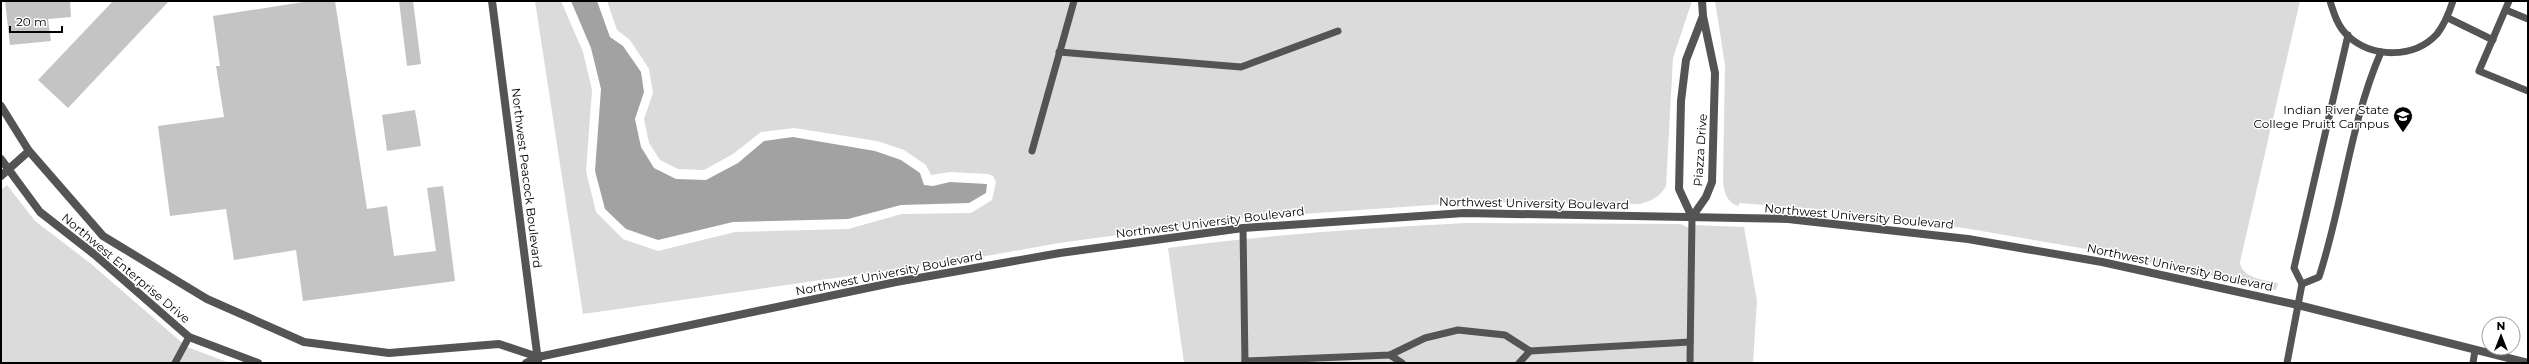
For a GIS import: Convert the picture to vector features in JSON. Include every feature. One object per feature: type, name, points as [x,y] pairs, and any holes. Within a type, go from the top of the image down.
[{"type":"street","name":"Northwest Peacock Boulevard","points":[[492,1],[540,361]]},
{"type":"street","name":"Piazza Drive","points":[[1702,1],[1703,16],[1715,73],[1712,182],[1706,197],[1692,217],[1678,189],[1681,101],[1686,60],[1703,16]]},
{"type":"street","name":"Northwest Enterprise Drive","points":[[1,106],[29,151],[103,236],[207,298],[304,342],[389,353],[499,344],[540,361]]},
{"type":"street","points":[[1,176],[29,151]]},
{"type":"street","name":"Northwest Enterprise Drive","points":[[1,159],[40,212],[95,255],[189,337],[258,363]]},
{"type":"street","name":"Northwest University Boulevard","points":[[540,361],[896,282],[1060,253],[1244,228],[1464,213],[1788,219],[1968,239],[2102,262],[2298,305],[2528,363]]},
{"type":"street","points":[[526,363],[540,361]]},
{"type":"lane","points":[[1032,151],[1074,1]]},
{"type":"lane","points":[[2330,1],[2336,20],[2348,35],[2363,47],[2381,52],[2401,53],[2420,46],[2436,34],[2448,18],[2453,1]]},
{"type":"lane","points":[[2509,1],[2480,71],[2528,91]]},
{"type":"lane","points":[[2506,10],[2528,19]]},
{"type":"lane","points":[[2448,18],[2493,40]]},
{"type":"lane","points":[[1059,52],[1241,67],[1338,31]]},
{"type":"lane","points":[[2287,363],[2302,284],[2294,268],[2348,35]]},
{"type":"lane","points":[[2302,284],[2319,277],[2372,72],[2381,52]]},
{"type":"lane","points":[[1690,363],[1692,217]]},
{"type":"lane","points":[[1244,228],[1245,362],[1390,356],[1425,338],[1458,330],[1505,335],[1530,351],[1690,342]]},
{"type":"lane","points":[[174,363],[189,337]]},
{"type":"lane","points":[[2473,363],[2475,350]]},
{"type":"lane","points":[[1519,363],[1530,351]]},
{"type":"lane","points":[[1390,356],[1402,363]]},
{"type":"shaded area","points":[[535,1],[561,1],[583,52],[592,90],[586,171],[596,212],[623,239],[658,251],[735,232],[848,229],[902,214],[971,213],[992,200],[996,182],[993,176],[988,174],[950,172],[931,175],[926,165],[904,150],[877,141],[794,128],[761,132],[733,154],[704,170],[678,169],[660,160],[649,143],[644,119],[653,93],[649,69],[630,40],[617,30],[607,1],[1692,1],[1673,58],[1666,186],[1655,198],[1640,204],[1474,202],[1243,218],[1059,243],[975,258],[583,314]]},
{"type":"shaded area","points":[[571,1],[597,1],[610,37],[623,46],[641,72],[644,92],[635,119],[641,147],[654,168],[676,179],[706,180],[738,163],[764,141],[793,137],[875,151],[901,160],[920,173],[924,185],[933,186],[950,182],[987,184],[986,193],[969,203],[901,205],[848,219],[733,222],[658,240],[626,229],[605,209],[595,171],[601,89],[591,48]]},
{"type":"shaded area","points":[[1715,1],[2300,1],[2240,262],[2241,267],[2249,275],[2278,283],[2276,290],[2104,252],[1970,229],[1843,211],[1739,203],[1739,206],[1731,202],[1726,196],[1723,180],[1725,65]]},
{"type":"shaded area","points":[[7,185],[35,221],[90,263],[187,347],[230,363],[1,363],[1,190]]},
{"type":"shaded area","points":[[1466,223],[1681,224],[1689,228],[1692,225],[1744,227],[1757,301],[1753,363],[1184,363],[1168,248],[1317,232]]},
{"type":"building","points":[[5,1],[70,1],[71,17],[48,19],[51,41],[10,45]]},
{"type":"building","points":[[113,1],[169,1],[68,108],[38,80]]},
{"type":"building","points":[[310,1],[335,1],[367,209],[387,206],[394,256],[436,251],[427,188],[443,186],[455,281],[303,301],[296,250],[234,260],[226,209],[170,216],[158,126],[224,117],[216,66],[220,66],[213,16]]},
{"type":"building","points":[[399,1],[413,1],[421,64],[407,66]]},
{"type":"building","points":[[415,110],[421,146],[387,151],[382,115]]},
{"type":"place","name":"Indian River State College Pruitt Campus","points":[[2403,133]]}]
